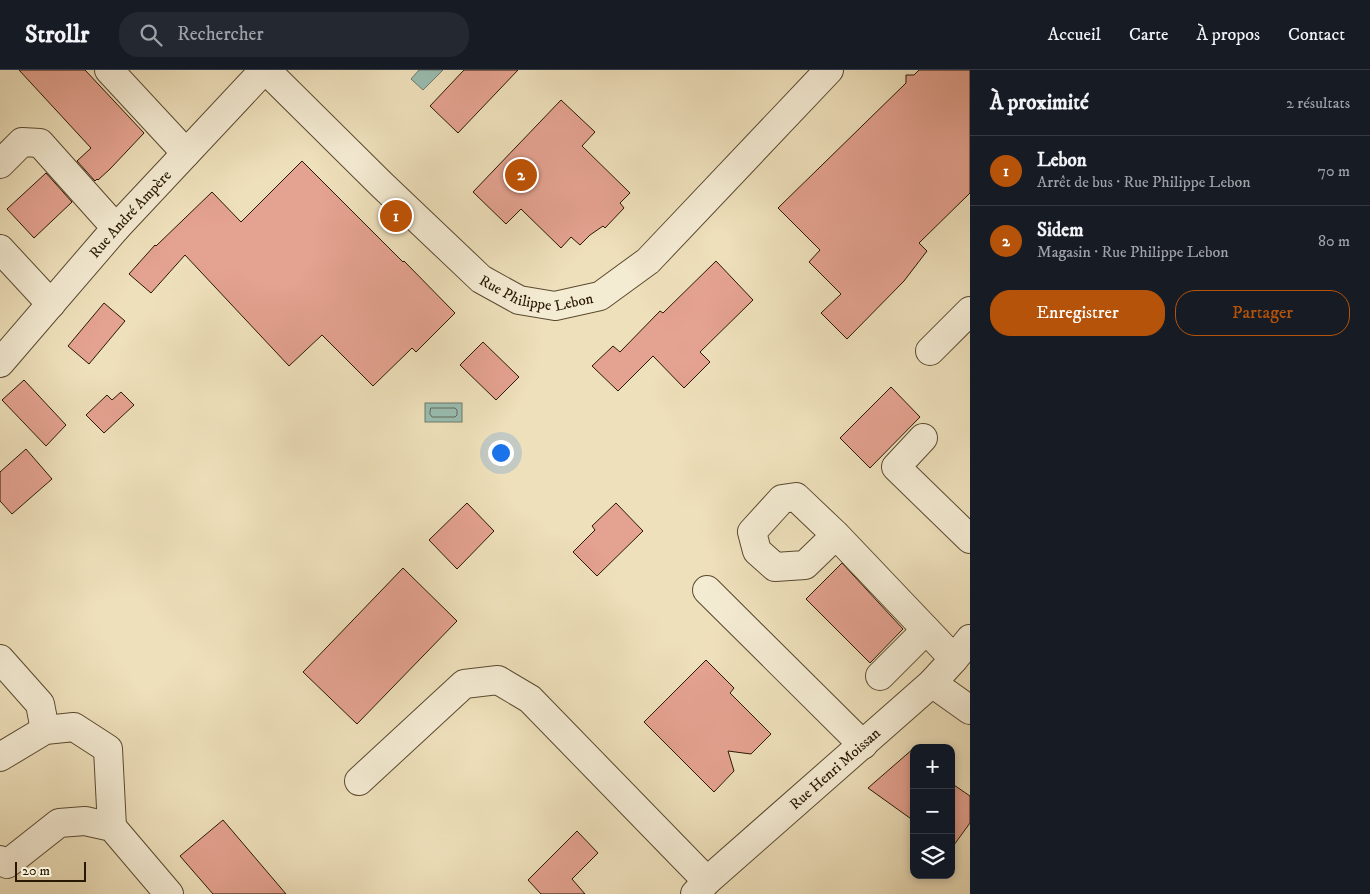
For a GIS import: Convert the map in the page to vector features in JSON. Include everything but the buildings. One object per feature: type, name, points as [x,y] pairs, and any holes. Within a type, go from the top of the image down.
[{"type":"street","points":[[109,70],[186,154]]},
{"type":"street","name":"Rue André Ampère","points":[[0,363],[116,228],[265,70]]},
{"type":"street","name":"Rue Philippe Lebon","points":[[265,70],[480,279],[519,300],[555,306],[600,296],[648,260],[829,70]]},
{"type":"street","points":[[0,164],[22,142],[40,142],[116,228]]},
{"type":"street","points":[[0,249],[51,304]]},
{"type":"street","points":[[930,352],[970,311]]},
{"type":"street","points":[[923,438],[896,467],[970,538]]},
{"type":"street","points":[[836,535],[926,630],[962,649]]},
{"type":"street","points":[[706,590],[863,745]]},
{"type":"street","points":[[880,676],[926,630]]},
{"type":"street","name":"Rue Henri Moissan","points":[[701,888],[932,683],[962,649]]},
{"type":"street","points":[[0,659],[40,704],[45,730]]},
{"type":"street","points":[[359,781],[464,684],[498,680],[530,700],[701,888]]},
{"type":"street","points":[[932,683],[970,710]]},
{"type":"street","points":[[0,757],[45,730],[74,727],[108,749],[112,827]]},
{"type":"street","points":[[2,864],[59,823],[85,821],[112,827],[169,894]]},
{"type":"water","points":[[419,70],[443,70],[423,90],[411,79]]},
{"type":"water","points":[[425,403],[462,403],[462,422],[425,422]]},
{"type":"place","name":"Sidem","points":[[521,175]]},
{"type":"place","name":"Lebon","points":[[396,216]]}]
